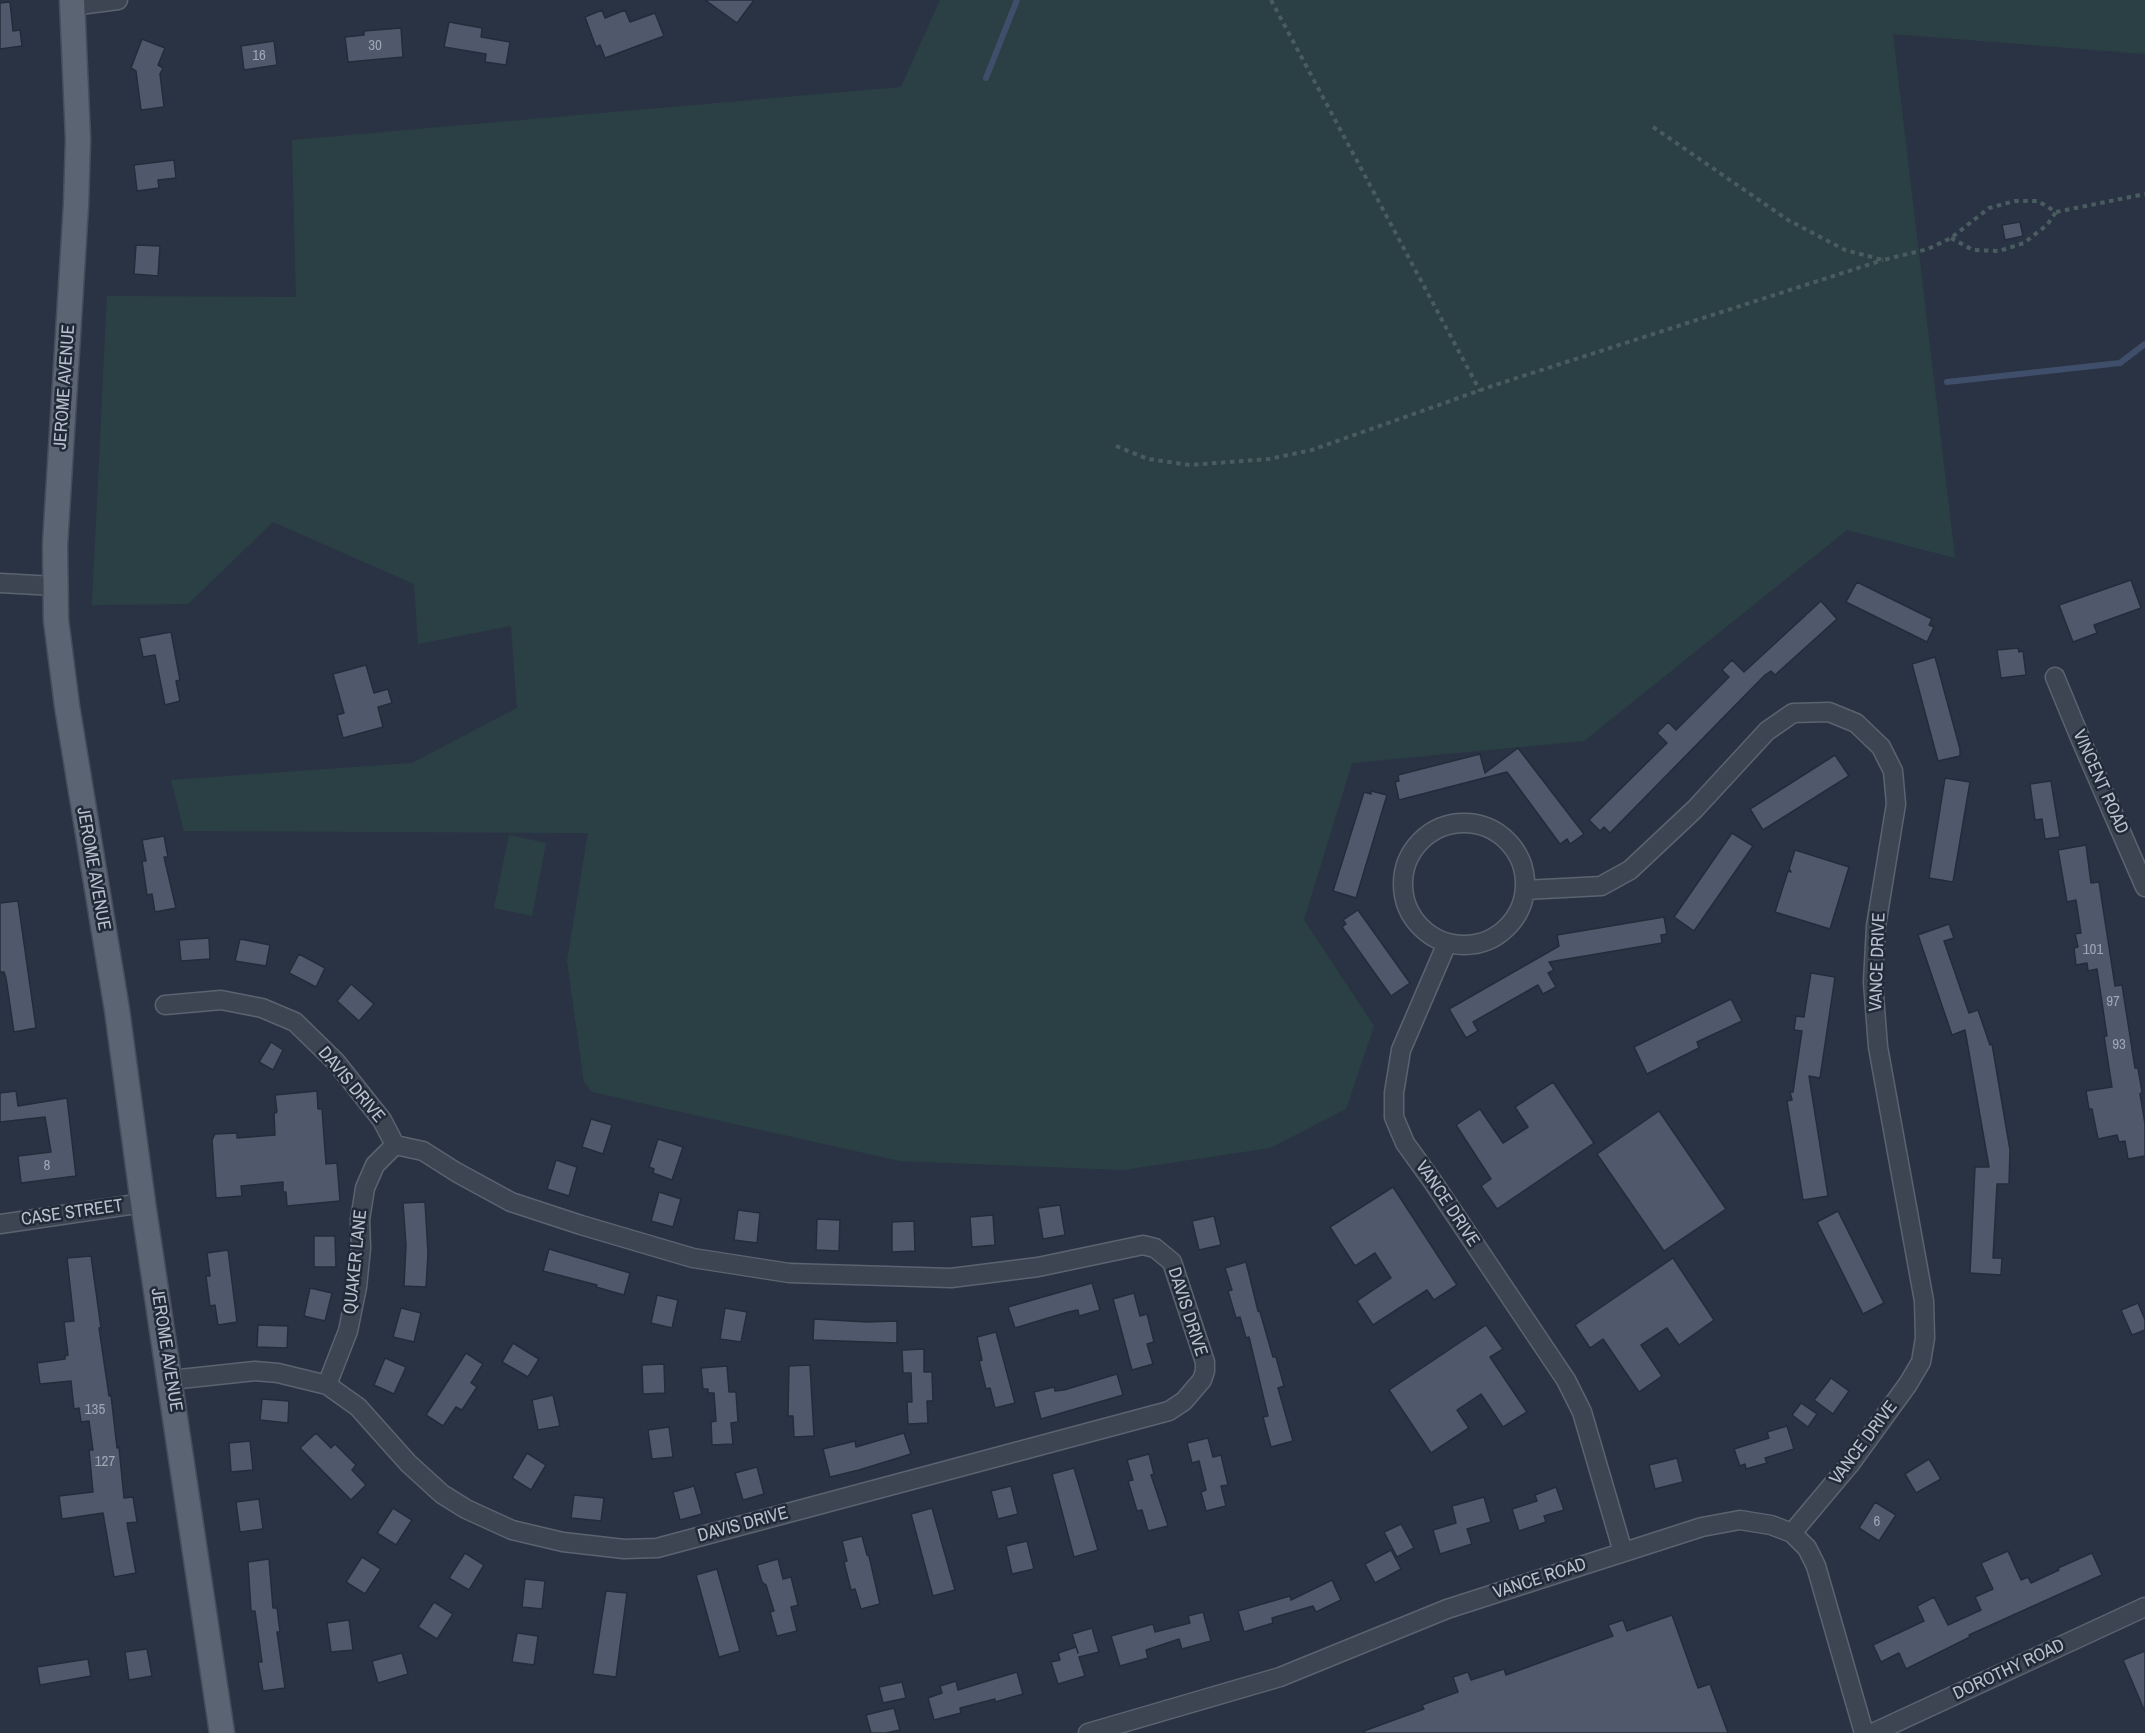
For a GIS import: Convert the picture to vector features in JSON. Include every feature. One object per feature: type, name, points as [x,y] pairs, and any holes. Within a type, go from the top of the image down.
[{"type":"main road","name":"JEROME AVENUE","points":[[72,3],[78,139],[77,194],[54,586],[56,620],[67,706],[117,1011],[143,1203],[222,1733]]},
{"type":"street","points":[[72,3],[118,0]]},
{"type":"street","points":[[0,583],[54,586]]},
{"type":"street","name":"VINCENT ROAD","points":[[2055,677],[2145,887]]},
{"type":"street","name":"VANCE DRIVE","points":[[1525,890],[1601,886],[1630,870],[1695,809],[1767,731],[1792,713],[1829,712],[1856,723],[1881,747],[1893,771],[1896,804],[1876,926],[1874,982],[1878,1047],[1924,1301],[1925,1338],[1921,1362],[1908,1384],[1850,1464],[1792,1533]]},
{"type":"street","points":[[1462,823],[1482,825],[1500,834],[1514,848],[1523,866],[1525,890],[1521,907],[1512,923],[1498,935],[1482,943],[1465,946],[1447,943],[1430,936],[1416,923],[1407,907],[1402,889],[1404,869],[1412,851],[1425,836],[1442,827],[1462,823]]},
{"type":"street","name":"VANCE DRIVE","points":[[1447,943],[1401,1050],[1394,1093],[1394,1117],[1405,1143],[1566,1380],[1582,1412],[1623,1552]]},
{"type":"street","name":"DAVIS DRIVE","points":[[165,1005],[220,1000],[262,1008],[295,1022],[343,1070],[382,1120],[395,1145],[423,1151],[511,1202],[693,1258],[789,1273],[951,1278],[1038,1267],[1143,1245],[1155,1248],[1172,1262],[1205,1362],[1202,1380],[1184,1401],[1169,1411],[657,1548],[646,1549],[624,1549],[563,1542],[512,1530],[466,1509],[433,1486],[408,1464],[358,1407],[327,1385],[278,1372],[255,1371],[171,1380]]},
{"type":"street","name":"QUAKER LANE","points":[[327,1385],[348,1331],[357,1287],[361,1248],[360,1220],[365,1188],[375,1166],[395,1145]]},
{"type":"street","name":"CASE STREET","points":[[0,1224],[143,1203]]},
{"type":"street","name":"VANCE ROAD","points":[[1088,1733],[1280,1677],[1447,1609],[1702,1527],[1740,1520],[1771,1525],[1792,1533]]},
{"type":"street","points":[[1792,1533],[1807,1548],[1816,1566],[1864,1733]]},
{"type":"street","name":"DOROTHY ROAD","points":[[1873,1733],[2145,1606]]},
{"type":"path","points":[[1271,0],[1480,391]]},
{"type":"path","points":[[1653,127],[1788,220],[1845,250],[1883,260]]},
{"type":"path","points":[[1116,446],[1148,459],[1190,465],[1269,459],[1312,450],[1480,391],[1883,260],[1928,249],[1951,238],[1989,208],[2014,201],[2038,201],[2056,212],[2145,194]]},
{"type":"path","points":[[1951,238],[1973,250],[2000,251],[2024,243],[2047,225],[2056,212]]},
{"type":"green space","points":[[940,0],[2145,0],[2145,54],[1893,34],[1955,558],[1847,530],[1584,741],[1352,763],[1304,920],[1374,1026],[1346,1109],[1270,1148],[1123,1170],[900,1161],[592,1092],[584,1082],[567,961],[588,833],[184,831],[171,780],[412,763],[517,708],[511,626],[418,644],[414,584],[273,522],[188,604],[92,605],[107,296],[296,297],[292,140],[901,87]]},
{"type":"green space","points":[[509,835],[546,843],[532,916],[494,908]]},
{"type":"building","points":[[705,0],[754,0],[737,23]]},
{"type":"building","points":[[10,2],[13,31],[20,30],[22,46],[0,49],[0,3]]},
{"type":"building","points":[[602,10],[605,18],[625,10],[630,22],[655,13],[664,36],[605,58],[600,45],[596,47],[585,17]]},
{"type":"building","points":[[449,22],[482,28],[481,37],[510,42],[506,65],[485,62],[486,54],[444,47]]},
{"type":"building","points":[[401,28],[403,57],[348,62],[345,37],[364,35],[364,31]]},
{"type":"building","points":[[142,39],[165,48],[158,65],[163,68],[160,74],[164,107],[141,110],[136,71],[131,68]]},
{"type":"building","points":[[274,41],[277,65],[244,70],[241,46]]},
{"type":"building","points":[[174,160],[176,178],[158,180],[159,188],[137,191],[134,165]]},
{"type":"building","points":[[2020,222],[2023,236],[2005,240],[2002,225]]},
{"type":"building","points":[[136,245],[160,246],[158,276],[134,274]]},
{"type":"building","points":[[2131,580],[2141,608],[2094,625],[2097,633],[2073,642],[2059,605]]},
{"type":"building","points":[[1857,582],[1932,619],[1929,625],[1934,627],[1927,642],[1846,602]]},
{"type":"building","points":[[1821,601],[1837,619],[1775,675],[1771,671],[1765,675],[1610,833],[1604,827],[1600,831],[1589,820],[1667,743],[1657,733],[1668,722],[1676,730],[1729,677],[1722,670],[1732,660],[1744,672]]},
{"type":"building","points":[[171,632],[180,680],[176,681],[180,701],[165,705],[155,655],[143,657],[139,638]]},
{"type":"building","points":[[2018,648],[2019,652],[2023,651],[2026,675],[2001,678],[1997,650]]},
{"type":"building","points":[[1935,657],[1960,749],[1960,756],[1938,761],[1912,664]]},
{"type":"building","points":[[366,665],[374,693],[388,689],[392,703],[378,707],[383,727],[343,738],[337,715],[344,713],[333,674]]},
{"type":"building","points":[[1518,748],[1584,834],[1570,844],[1567,839],[1560,844],[1507,772],[1399,800],[1395,782],[1399,781],[1398,775],[1480,754],[1485,773]]},
{"type":"building","points":[[1835,755],[1849,776],[1763,830],[1750,809]]},
{"type":"building","points":[[1945,778],[1970,782],[1953,882],[1929,878]]},
{"type":"building","points":[[2051,781],[2060,837],[2045,839],[2042,819],[2035,820],[2030,784]]},
{"type":"building","points":[[1371,791],[1387,795],[1356,898],[1333,891],[1364,792],[1371,794]]},
{"type":"building","points":[[1732,833],[1753,846],[1694,931],[1674,917]]},
{"type":"building","points":[[164,836],[168,857],[164,857],[176,908],[155,912],[152,894],[147,895],[142,861],[146,861],[142,840]]},
{"type":"building","points":[[2086,845],[2091,883],[2099,882],[2115,986],[2122,985],[2135,1068],[2138,1068],[2142,1092],[2140,1094],[2145,1124],[2145,1156],[2128,1159],[2125,1141],[2119,1142],[2117,1135],[2098,1139],[2086,1091],[2112,1087],[2104,1036],[2107,1036],[2097,969],[2088,971],[2087,963],[2076,965],[2074,948],[2078,947],[2075,934],[2081,933],[2076,900],[2067,902],[2058,850]]},
{"type":"building","points":[[1795,850],[1849,867],[1830,929],[1775,912],[1788,871],[1791,872],[1789,869]]},
{"type":"building","points":[[18,901],[36,1028],[14,1032],[6,978],[4,972],[0,972],[0,903]]},
{"type":"building","points":[[1358,910],[1410,983],[1391,996],[1342,927],[1346,924],[1343,920]]},
{"type":"building","points":[[1664,917],[1667,934],[1661,935],[1662,943],[1549,962],[1554,970],[1548,973],[1556,987],[1543,994],[1538,985],[1473,1022],[1478,1031],[1466,1038],[1449,1009],[1559,946],[1557,935]]},
{"type":"building","points":[[1949,924],[1954,938],[1944,941],[1969,1013],[1978,1010],[1990,1045],[1992,1044],[2010,1150],[2009,1184],[1997,1184],[1993,1258],[2002,1258],[2001,1275],[1970,1273],[1975,1167],[1989,1167],[1965,1030],[1952,1035],[1918,935]]},
{"type":"building","points":[[209,938],[210,959],[181,961],[179,940]]},
{"type":"building","points":[[240,939],[270,945],[266,966],[235,961]]},
{"type":"building","points":[[299,954],[325,968],[316,987],[289,973]]},
{"type":"building","points":[[1811,973],[1835,977],[1820,1078],[1809,1076],[1828,1196],[1803,1200],[1787,1101],[1792,1100],[1790,1092],[1793,1092],[1802,1031],[1794,1030],[1796,1016],[1804,1017]]},
{"type":"building","points":[[351,984],[374,1004],[359,1021],[337,1001]]},
{"type":"building","points":[[1731,999],[1742,1021],[1697,1042],[1699,1048],[1647,1074],[1634,1047]]},
{"type":"building","points":[[271,1042],[283,1050],[273,1070],[259,1062]]},
{"type":"building","points":[[1553,1082],[1594,1143],[1497,1209],[1481,1186],[1491,1179],[1456,1125],[1480,1109],[1503,1143],[1528,1127],[1515,1107]]},
{"type":"building","points":[[16,1091],[18,1106],[67,1098],[76,1176],[21,1183],[18,1156],[51,1152],[45,1117],[0,1122],[0,1093]]},
{"type":"building","points":[[317,1091],[318,1109],[322,1109],[326,1164],[337,1163],[340,1201],[287,1206],[283,1182],[241,1186],[242,1196],[216,1198],[212,1140],[215,1134],[237,1133],[237,1138],[275,1135],[274,1114],[277,1112],[275,1095]]},
{"type":"building","points":[[1659,1111],[1726,1209],[1664,1251],[1597,1154]]},
{"type":"building","points":[[591,1119],[612,1125],[603,1154],[582,1147]]},
{"type":"building","points":[[658,1139],[683,1147],[672,1180],[653,1173],[654,1169],[649,1167]]},
{"type":"building","points":[[556,1160],[577,1167],[569,1196],[547,1189]]},
{"type":"building","points":[[1393,1187],[1457,1285],[1434,1300],[1427,1290],[1373,1325],[1357,1301],[1391,1278],[1375,1253],[1355,1266],[1330,1227]]},
{"type":"building","points":[[659,1192],[681,1199],[673,1227],[651,1221]]},
{"type":"building","points":[[425,1202],[428,1253],[426,1287],[404,1286],[406,1245],[403,1203]]},
{"type":"building","points":[[1060,1205],[1065,1235],[1043,1239],[1038,1208]]},
{"type":"building","points":[[738,1210],[760,1213],[757,1243],[734,1240]]},
{"type":"building","points":[[1838,1211],[1884,1303],[1863,1314],[1817,1222]]},
{"type":"building","points":[[993,1215],[995,1245],[972,1247],[970,1217]]},
{"type":"building","points":[[1214,1216],[1221,1245],[1199,1250],[1192,1221]]},
{"type":"building","points":[[817,1219],[840,1220],[839,1251],[816,1250]]},
{"type":"building","points":[[914,1221],[915,1251],[892,1252],[892,1222]]},
{"type":"building","points":[[314,1236],[335,1236],[336,1267],[314,1267]]},
{"type":"building","points":[[549,1249],[630,1273],[624,1295],[596,1287],[597,1285],[543,1271]]},
{"type":"building","points":[[228,1250],[237,1322],[218,1325],[215,1305],[210,1306],[206,1276],[210,1276],[207,1253]]},
{"type":"building","points":[[91,1256],[101,1328],[99,1328],[109,1396],[111,1395],[117,1448],[119,1447],[124,1498],[133,1497],[137,1522],[127,1523],[136,1573],[114,1577],[103,1513],[62,1519],[59,1496],[93,1492],[89,1450],[93,1450],[89,1421],[81,1422],[79,1408],[74,1409],[71,1381],[40,1384],[37,1363],[65,1359],[68,1355],[64,1322],[74,1321],[67,1258]]},
{"type":"building","points":[[1673,1258],[1714,1320],[1679,1345],[1667,1328],[1641,1345],[1662,1376],[1639,1392],[1603,1339],[1590,1348],[1575,1325]]},
{"type":"building","points":[[1246,1262],[1258,1311],[1273,1357],[1276,1357],[1284,1386],[1278,1388],[1293,1441],[1271,1447],[1263,1417],[1268,1416],[1249,1337],[1246,1338],[1240,1317],[1236,1318],[1228,1291],[1232,1290],[1225,1268]]},
{"type":"building","points":[[1092,1283],[1100,1310],[1079,1316],[1078,1310],[1068,1312],[1015,1328],[1008,1307]]},
{"type":"building","points":[[310,1288],[332,1293],[325,1321],[304,1316]]},
{"type":"building","points":[[1134,1293],[1140,1316],[1147,1314],[1154,1342],[1147,1344],[1153,1364],[1132,1370],[1113,1299]]},
{"type":"building","points":[[657,1295],[678,1300],[672,1328],[651,1323]]},
{"type":"building","points":[[2138,1303],[2145,1320],[2145,1330],[2132,1335],[2121,1310]]},
{"type":"building","points":[[401,1308],[421,1313],[414,1342],[393,1337]]},
{"type":"building","points":[[725,1308],[747,1312],[741,1342],[720,1339]]},
{"type":"building","points":[[814,1319],[897,1321],[897,1343],[813,1340]]},
{"type":"building","points":[[258,1325],[288,1326],[287,1348],[257,1347]]},
{"type":"building","points":[[1486,1325],[1503,1349],[1490,1357],[1527,1412],[1503,1427],[1481,1394],[1457,1410],[1469,1428],[1431,1453],[1389,1390]]},
{"type":"building","points":[[996,1332],[1015,1403],[995,1408],[990,1388],[986,1389],[979,1361],[982,1360],[977,1337]]},
{"type":"building","points":[[513,1343],[539,1359],[528,1377],[502,1362]]},
{"type":"building","points":[[924,1349],[924,1372],[932,1372],[933,1401],[927,1401],[928,1423],[908,1424],[907,1402],[912,1402],[911,1373],[903,1373],[902,1350]]},
{"type":"building","points":[[466,1353],[483,1364],[471,1383],[477,1387],[462,1410],[456,1407],[443,1426],[426,1415]]},
{"type":"building","points":[[385,1358],[406,1367],[394,1394],[374,1385]]},
{"type":"building","points":[[664,1364],[665,1393],[643,1394],[642,1365]]},
{"type":"building","points":[[810,1365],[814,1436],[794,1437],[793,1416],[788,1416],[789,1366]]},
{"type":"building","points":[[727,1366],[729,1392],[736,1392],[738,1422],[731,1423],[733,1444],[712,1445],[711,1422],[716,1421],[714,1393],[708,1393],[708,1389],[703,1389],[701,1368]]},
{"type":"building","points":[[1117,1374],[1123,1395],[1041,1419],[1034,1392],[1054,1387],[1055,1391],[1064,1390]]},
{"type":"building","points":[[1831,1378],[1849,1391],[1833,1414],[1814,1400]]},
{"type":"building","points":[[553,1395],[560,1426],[538,1430],[532,1400]]},
{"type":"building","points":[[262,1399],[289,1401],[288,1423],[260,1420]]},
{"type":"building","points":[[1801,1403],[1817,1414],[1808,1427],[1792,1415]]},
{"type":"building","points":[[1787,1426],[1794,1449],[1765,1458],[1767,1463],[1746,1469],[1745,1464],[1740,1466],[1734,1449],[1769,1438],[1767,1432]]},
{"type":"building","points":[[669,1427],[673,1457],[652,1459],[648,1430]]},
{"type":"building","points":[[316,1433],[331,1448],[335,1444],[356,1465],[352,1470],[366,1485],[351,1500],[300,1448]]},
{"type":"building","points":[[904,1433],[911,1454],[830,1477],[823,1449],[855,1441],[856,1447]]},
{"type":"building","points":[[1208,1438],[1213,1457],[1221,1455],[1228,1485],[1221,1486],[1226,1506],[1206,1511],[1201,1492],[1206,1490],[1199,1461],[1192,1463],[1187,1443]]},
{"type":"building","points":[[250,1441],[253,1470],[231,1472],[229,1443]]},
{"type":"building","points":[[527,1453],[546,1465],[531,1490],[512,1478]]},
{"type":"building","points":[[1149,1454],[1154,1474],[1151,1475],[1168,1526],[1148,1531],[1142,1510],[1137,1511],[1128,1481],[1133,1480],[1127,1460]]},
{"type":"building","points":[[1677,1458],[1683,1482],[1655,1489],[1649,1465]]},
{"type":"building","points":[[1929,1459],[1941,1479],[1916,1493],[1905,1474]]},
{"type":"building","points":[[757,1467],[764,1494],[743,1500],[735,1473]]},
{"type":"building","points":[[1074,1468],[1098,1550],[1074,1557],[1052,1474]]},
{"type":"building","points":[[694,1486],[702,1514],[680,1520],[673,1492]]},
{"type":"building","points":[[1011,1486],[1018,1514],[998,1519],[991,1491]]},
{"type":"building","points":[[1556,1487],[1564,1510],[1544,1516],[1546,1522],[1519,1531],[1512,1509],[1537,1501],[1535,1495]]},
{"type":"building","points":[[574,1495],[604,1498],[601,1521],[571,1518]]},
{"type":"building","points":[[1484,1497],[1491,1522],[1467,1529],[1472,1544],[1440,1554],[1433,1530],[1456,1523],[1452,1506]]},
{"type":"building","points":[[259,1499],[263,1529],[240,1532],[236,1502]]},
{"type":"building","points":[[1875,1502],[1896,1515],[1879,1541],[1859,1528]]},
{"type":"building","points":[[393,1508],[412,1520],[396,1545],[377,1533]]},
{"type":"building","points":[[932,1508],[955,1590],[933,1596],[911,1514]]},
{"type":"building","points":[[1401,1524],[1414,1548],[1397,1557],[1384,1532]]},
{"type":"building","points":[[862,1536],[880,1604],[861,1609],[855,1589],[851,1590],[844,1562],[847,1561],[842,1541]]},
{"type":"building","points":[[1027,1541],[1034,1569],[1012,1574],[1006,1546]]},
{"type":"building","points":[[1391,1550],[1401,1569],[1375,1583],[1365,1564]]},
{"type":"building","points":[[2008,1551],[2021,1580],[2028,1577],[2031,1583],[2092,1553],[2102,1575],[1969,1635],[1970,1637],[1906,1669],[1899,1653],[1881,1662],[1873,1645],[1924,1621],[1917,1606],[1934,1597],[1948,1625],[1981,1610],[1975,1597],[1993,1589],[1981,1563]]},
{"type":"building","points":[[465,1553],[484,1565],[469,1590],[449,1578]]},
{"type":"building","points":[[362,1557],[381,1569],[365,1594],[346,1582]]},
{"type":"building","points":[[269,1559],[273,1608],[277,1608],[280,1632],[277,1632],[285,1688],[263,1691],[258,1662],[262,1662],[255,1611],[251,1611],[248,1562]]},
{"type":"building","points":[[778,1559],[783,1579],[791,1577],[798,1605],[791,1607],[797,1631],[777,1636],[770,1612],[774,1611],[757,1565]]},
{"type":"building","points":[[717,1569],[740,1651],[719,1657],[696,1575]]},
{"type":"building","points":[[525,1579],[545,1581],[542,1609],[522,1607]]},
{"type":"building","points":[[1332,1580],[1341,1600],[1316,1612],[1313,1606],[1272,1618],[1273,1623],[1244,1632],[1238,1611],[1290,1596],[1291,1600]]},
{"type":"building","points":[[606,1591],[627,1593],[616,1677],[593,1674]]},
{"type":"building","points":[[434,1602],[453,1614],[437,1639],[418,1627]]},
{"type":"building","points":[[1203,1612],[1211,1641],[1182,1649],[1179,1639],[1146,1650],[1148,1658],[1120,1666],[1111,1636],[1153,1624],[1155,1632],[1190,1623],[1188,1616]]},
{"type":"building","points":[[1672,1615],[1698,1688],[1710,1684],[1728,1733],[1365,1733],[1364,1731],[1424,1709],[1422,1705],[1458,1692],[1453,1677],[1468,1672],[1471,1680],[1504,1669],[1506,1675],[1613,1636],[1608,1625],[1623,1620],[1627,1631]]},
{"type":"building","points":[[349,1620],[353,1650],[331,1652],[327,1623]]},
{"type":"building","points":[[1092,1628],[1099,1652],[1079,1657],[1085,1676],[1058,1684],[1051,1662],[1060,1660],[1058,1653],[1076,1647],[1078,1653],[1072,1634]]},
{"type":"building","points":[[517,1633],[538,1636],[534,1665],[512,1662]]},
{"type":"building","points":[[147,1649],[152,1676],[129,1680],[125,1652]]},
{"type":"building","points":[[2145,1651],[2145,1712],[2123,1660]]},
{"type":"building","points":[[402,1653],[408,1674],[378,1683],[372,1661]]},
{"type":"building","points":[[88,1659],[91,1676],[40,1685],[37,1667]]},
{"type":"building","points":[[1017,1672],[1023,1694],[960,1708],[961,1713],[934,1720],[928,1698],[942,1693],[940,1686],[956,1681],[958,1690]]},
{"type":"building","points":[[902,1682],[906,1698],[883,1703],[879,1687]]},
{"type":"building","points":[[894,1708],[900,1730],[871,1733],[866,1715]]},
{"type":"waterway","points":[[986,78],[1017,0]]},
{"type":"waterway","points":[[1947,382],[2120,363],[2145,344]]}]
